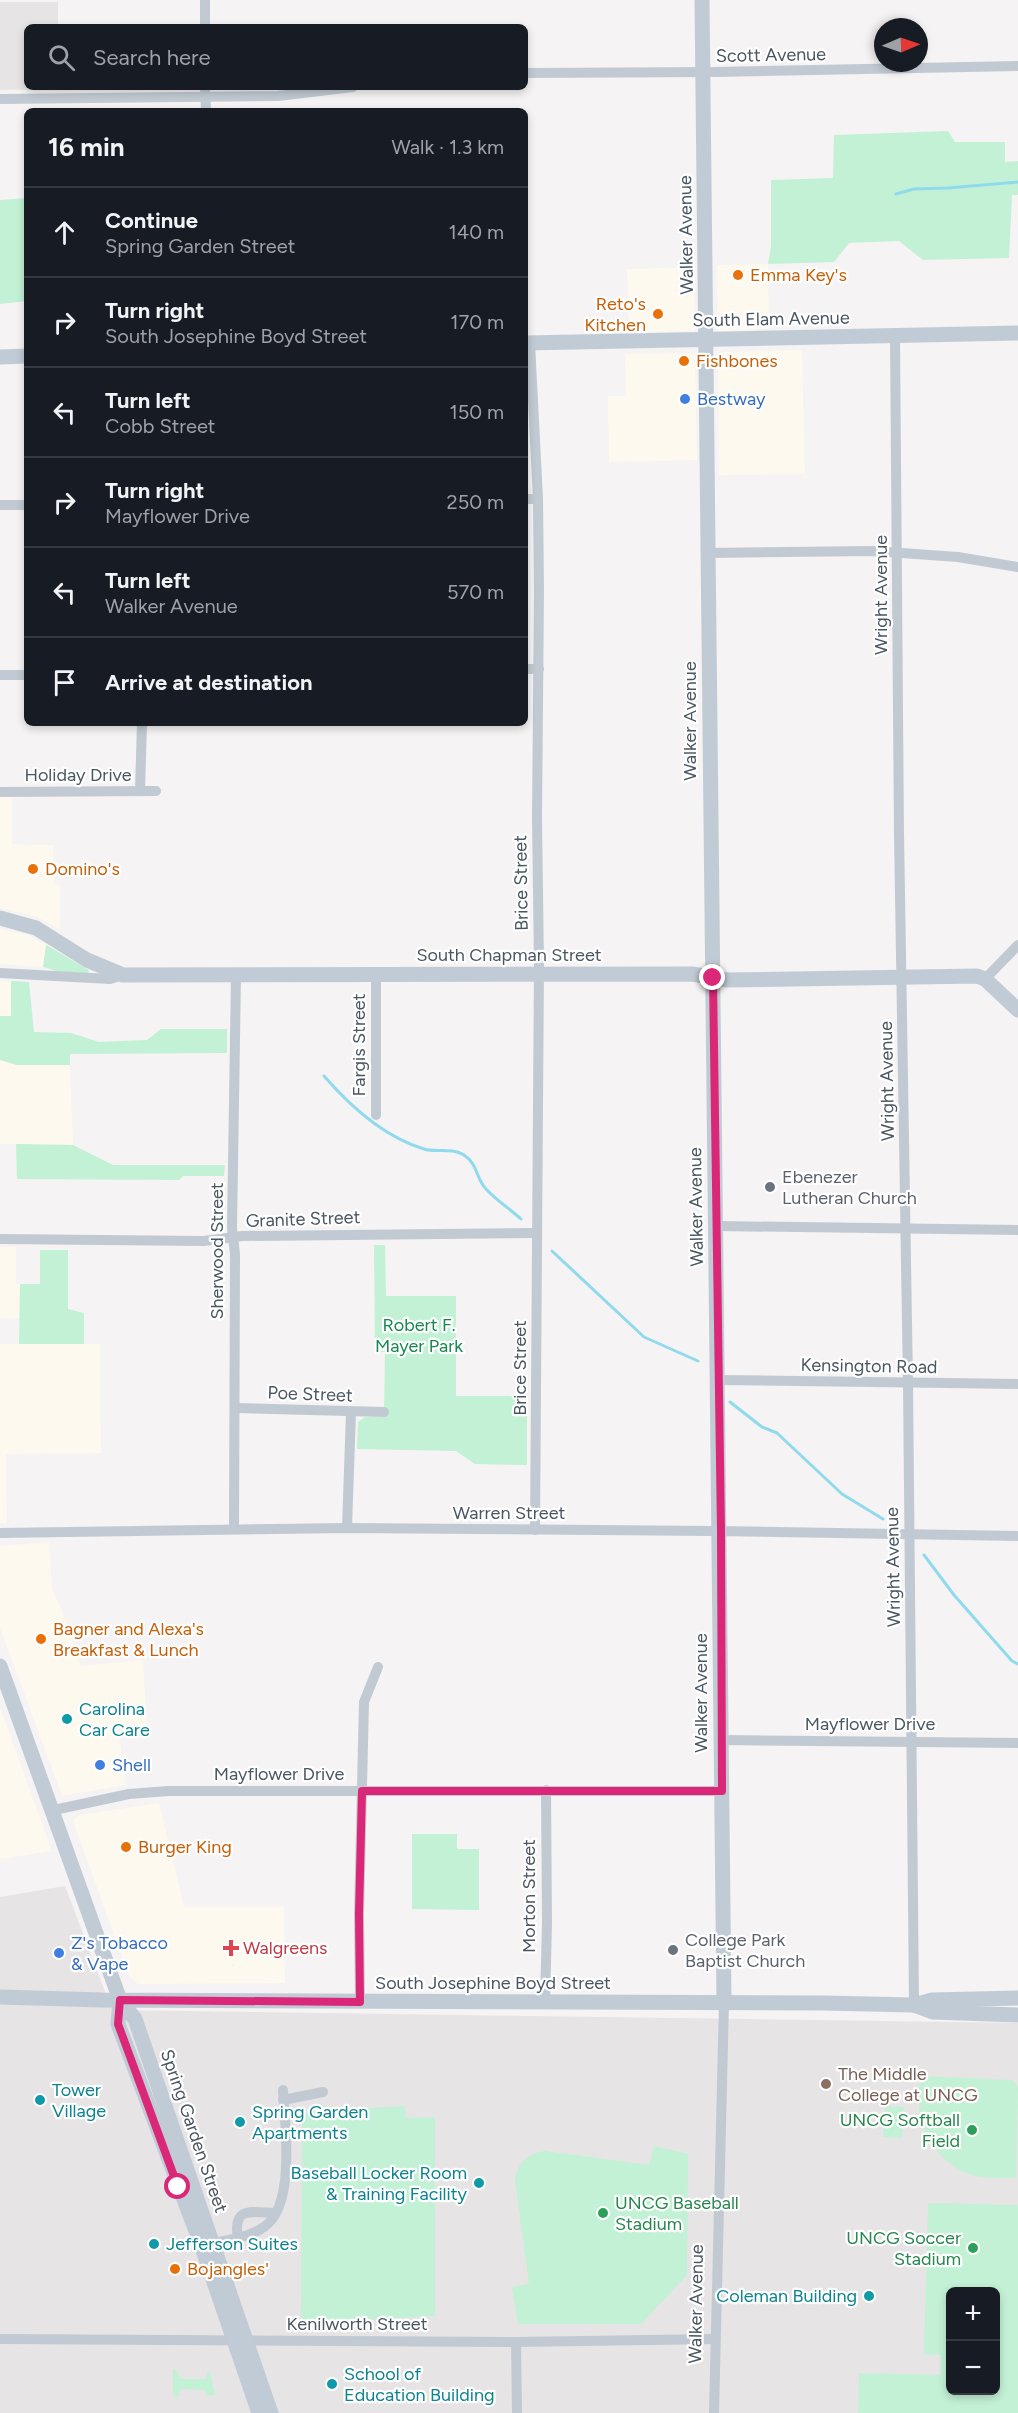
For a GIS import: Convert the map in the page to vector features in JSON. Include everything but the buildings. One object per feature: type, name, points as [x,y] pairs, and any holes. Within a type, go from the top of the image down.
[{"type":"street","points":[[205,0],[205,24]]},
{"type":"street","name":"Walker Avenue","points":[[702,0],[721,1531],[724,2002],[714,2413]]},
{"type":"street","name":"Scott Avenue","points":[[528,73],[1018,66]]},
{"type":"street","points":[[0,99],[205,92],[301,94],[331,90]]},
{"type":"street","points":[[205,92],[206,108]]},
{"type":"street","name":"South Elam Avenue","points":[[528,343],[1018,333]]},
{"type":"street","name":"Wright Avenue","points":[[895,337],[898,834],[906,1228],[914,2005]]},
{"type":"street","points":[[0,357],[24,356]]},
{"type":"street","name":"Brice Street","points":[[528,357],[538,499],[539,975],[535,1530]]},
{"type":"street","points":[[528,499],[538,499]]},
{"type":"street","points":[[0,505],[24,505]]},
{"type":"street","points":[[710,553],[873,551],[958,557],[1018,567]]},
{"type":"street","points":[[528,669],[539,669]]},
{"type":"street","points":[[0,675],[24,675]]},
{"type":"street","points":[[140,791],[142,726]]},
{"type":"street","name":"Holiday Drive","points":[[0,792],[156,791]]},
{"type":"street","name":"South Chapman Street","points":[[0,918],[36,928],[87,960],[123,975],[692,974],[713,978],[977,976],[985,979]]},
{"type":"street","points":[[1018,945],[985,979],[1018,1010]]},
{"type":"street","points":[[0,973],[111,979],[123,975]]},
{"type":"street","name":"Sherwood Street","points":[[234,1528],[233,1238],[236,975]]},
{"type":"street","name":"Fargis Street","points":[[376,975],[376,1115]]},
{"type":"street","points":[[716,1226],[1018,1230]]},
{"type":"street","name":"Granite Street","points":[[0,1239],[204,1241],[233,1238],[404,1233],[536,1233]]},
{"type":"street","name":"Kensington Road","points":[[719,1380],[1018,1384]]},
{"type":"street","name":"Poe Street","points":[[234,1408],[384,1412]]},
{"type":"street","points":[[347,1528],[351,1412]]},
{"type":"street","name":"Warren Street","points":[[0,1533],[347,1528],[1018,1536]]},
{"type":"street","name":"Spring Garden Street","points":[[0,1666],[54,1810],[120,2000],[118,2024],[207,2245],[240,2340],[271,2413]]},
{"type":"street","points":[[360,2002],[359,1914],[364,1702],[378,1667]]},
{"type":"street","name":"Mayflower Drive","points":[[721,1740],[1018,1743]]},
{"type":"street","name":"Morton Street","points":[[545,2002],[546,1790]]},
{"type":"street","name":"Mayflower Drive","points":[[54,1810],[129,1794],[168,1791],[722,1791]]},
{"type":"street","name":"South Josephine Boyd Street","points":[[0,1997],[120,2000],[724,2002],[914,2005],[932,2000],[1018,1998]]},
{"type":"street","name":"South Josephine Boyd Street","points":[[914,2005],[933,2012],[1018,2015]]},
{"type":"street","points":[[207,2245],[238,2238],[267,2226],[281,2199],[287,2168],[283,2095],[324,2092]]},
{"type":"street","points":[[238,2238],[236,2222],[240,2215],[247,2212],[275,2213]]},
{"type":"street","name":"Kenilworth Street","points":[[0,2339],[516,2342],[715,2339]]},
{"type":"street","name":"Spring Garden Street","points":[[240,2340],[259,2413]]},
{"type":"street","points":[[516,2342],[517,2413]]},
{"type":"shaded area","points":[[0,2],[58,2],[58,24],[24,24],[24,90],[0,90]]},
{"type":"shaded area","points":[[768,264],[769,329],[718,331],[717,265]]},
{"type":"shaded area","points":[[694,267],[695,331],[629,332],[627,269]]},
{"type":"shaded area","points":[[802,350],[805,474],[719,475],[718,356],[722,352]]},
{"type":"shaded area","points":[[695,353],[697,460],[609,462],[608,396],[626,396],[625,354]]},
{"type":"shaded area","points":[[0,795],[12,795],[12,844],[53,845],[54,884],[60,885],[60,929],[35,916],[0,908]]},
{"type":"shaded area","points":[[0,929],[29,935],[46,945],[43,967],[0,964]]},
{"type":"shaded area","points":[[0,981],[11,981],[11,1016],[0,1016]]},
{"type":"shaded area","points":[[0,1060],[17,1065],[70,1065],[73,1145],[0,1144]]},
{"type":"shaded area","points":[[0,1247],[16,1247],[16,1284],[20,1284],[19,1319],[0,1318]]},
{"type":"shaded area","points":[[0,1344],[100,1344],[101,1453],[6,1454],[7,1523],[0,1523]]},
{"type":"shaded area","points":[[49,1542],[52,1589],[81,1666],[143,1660],[147,1729],[119,1735],[126,1785],[62,1796],[0,1628],[0,1546]]},
{"type":"shaded area","points":[[0,1707],[52,1851],[0,1859]]},
{"type":"shaded area","points":[[159,1803],[184,1907],[284,1907],[285,1983],[138,1984],[129,1976],[73,1821],[79,1815]]},
{"type":"shaded area","points":[[65,1886],[112,2010],[1018,2023],[1018,2413],[0,2413],[0,1897]]},
{"type":"green space","points":[[948,131],[955,142],[1005,142],[1005,162],[1018,161],[1018,195],[1012,195],[1009,258],[923,260],[899,241],[849,243],[834,262],[768,264],[771,246],[771,180],[833,178],[834,135]]},
{"type":"green space","points":[[24,198],[24,301],[0,304],[0,200]]},
{"type":"green space","points":[[46,945],[89,970],[88,973],[60,972],[43,967]]},
{"type":"green space","points":[[11,981],[29,982],[34,1032],[71,1033],[99,1042],[147,1040],[161,1029],[227,1029],[227,1053],[70,1054],[70,1065],[17,1065],[0,1060],[0,1016],[11,1016]]},
{"type":"green space","points":[[16,1144],[73,1145],[113,1165],[225,1165],[224,1176],[183,1176],[179,1180],[17,1179]]},
{"type":"green space","name":"Robert F. Mayer Park","points":[[374,1245],[385,1245],[386,1296],[456,1296],[456,1396],[527,1396],[527,1465],[475,1464],[456,1451],[357,1449],[358,1422],[365,1417],[384,1417],[385,1352],[375,1352]]},
{"type":"green space","points":[[40,1250],[68,1250],[68,1309],[84,1313],[84,1344],[19,1344],[20,1284],[40,1284]]},
{"type":"green space","points":[[412,1834],[457,1834],[457,1849],[479,1849],[479,1910],[412,1909]]},
{"type":"green space","name":"UNCG Softball Field","points":[[920,2076],[1012,2080],[1018,2086],[1016,2178],[975,2176],[960,2170],[944,2158],[931,2142],[922,2123],[919,2105]]},
{"type":"green space","points":[[405,2106],[406,2118],[435,2117],[435,2316],[301,2323],[302,2112]]},
{"type":"green space","points":[[885,2106],[904,2107],[902,2138],[883,2137]]},
{"type":"green space","name":"UNCG Baseball Stadium","points":[[654,2146],[688,2154],[687,2275],[641,2324],[518,2324],[512,2287],[529,2284],[515,2180],[518,2168],[524,2160],[533,2154],[545,2151],[649,2165]]},
{"type":"green space","name":"UNCG Soccer Stadium","points":[[928,2203],[1018,2205],[1018,2413],[858,2413],[859,2373],[940,2375],[941,2355],[924,2354]]},
{"type":"green space","points":[[173,2369],[177,2370],[180,2379],[206,2379],[207,2372],[210,2372],[215,2395],[207,2396],[205,2390],[180,2389],[179,2396],[175,2397],[173,2395]]},
{"type":"waterway","points":[[896,194],[914,189],[1018,182]]},
{"type":"waterway","points":[[324,1076],[357,1109],[395,1137],[424,1149],[454,1151],[464,1155],[472,1163],[486,1189],[521,1219]]},
{"type":"waterway","points":[[552,1251],[644,1337],[698,1361]]},
{"type":"waterway","points":[[730,1402],[762,1427],[777,1433],[842,1494],[883,1519]]},
{"type":"waterway","points":[[924,1555],[954,1595],[1012,1661],[1018,1664]]},
{"type":"place","name":"Emma Key's","points":[[738,275]]},
{"type":"place","name":"Reto's Kitchen","points":[[658,314]]},
{"type":"place","name":"Fishbones","points":[[684,361]]},
{"type":"place","name":"Bestway","points":[[685,399]]},
{"type":"place","name":"Domino's","points":[[33,869]]},
{"type":"place","name":"Ebenezer Lutheran Church","points":[[770,1187]]},
{"type":"place","name":"Bagner and Alexa's Breakfast & Lunch","points":[[41,1639]]},
{"type":"place","name":"Carolina Car Care","points":[[67,1719]]},
{"type":"place","name":"Shell","points":[[100,1765]]},
{"type":"place","name":"Burger King","points":[[126,1847]]},
{"type":"place","name":"Walgreens","points":[[231,1948]]},
{"type":"place","name":"College Park Baptist Church","points":[[673,1950]]},
{"type":"place","name":"Z's Tobacco & Vape","points":[[59,1953]]},
{"type":"place","name":"The Middle College at UNCG","points":[[826,2084]]},
{"type":"place","name":"Tower Village","points":[[40,2100]]},
{"type":"place","name":"Spring Garden Apartments","points":[[240,2122]]},
{"type":"place","name":"UNCG Softball Field","points":[[972,2130]]},
{"type":"place","name":"Baseball Locker Room & Training Facility","points":[[479,2183]]},
{"type":"place","name":"UNCG Baseball Stadium","points":[[603,2213]]},
{"type":"place","name":"Jefferson Suites","points":[[154,2244]]},
{"type":"place","name":"UNCG Soccer Stadium","points":[[973,2248]]},
{"type":"place","name":"Bojangles'","points":[[175,2269]]},
{"type":"place","name":"Coleman Building","points":[[869,2296]]},
{"type":"place","name":"School of Education Building","points":[[332,2384]]},
{"type":"route","points":[[178,2187],[118,2024],[120,2000],[360,2002],[359,1914],[362,1791],[722,1791],[721,1531],[713,978]]}]
